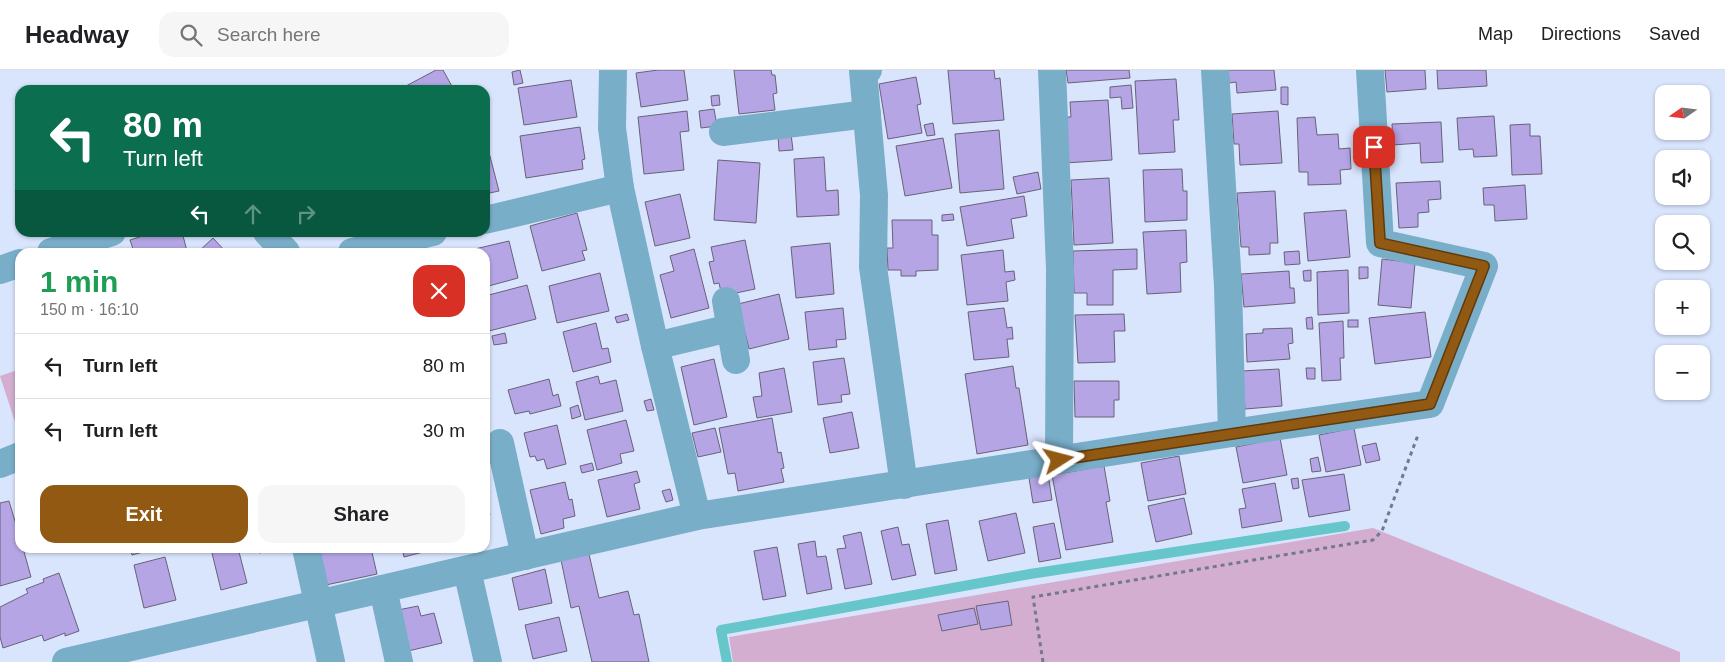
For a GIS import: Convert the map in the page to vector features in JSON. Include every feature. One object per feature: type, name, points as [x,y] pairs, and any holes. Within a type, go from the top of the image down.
[{"type":"street","points":[[613,70],[612,128],[620,188],[655,346],[696,516]]},
{"type":"street","points":[[868,70],[863,71],[874,195],[873,267],[904,484]]},
{"type":"street","points":[[1052,70],[1060,268],[1059,460]]},
{"type":"street","points":[[1215,70],[1228,286],[1232,433]]},
{"type":"street","points":[[67,662],[696,516],[1430,404],[1484,266],[1380,243],[1370,70]]},
{"type":"street","points":[[723,132],[866,114]]},
{"type":"street","points":[[490,219],[620,188]]},
{"type":"street","points":[[64,248],[97,237]]},
{"type":"street","points":[[271,237],[282,248]]},
{"type":"street","points":[[368,248],[413,237]]},
{"type":"street","points":[[0,270],[15,265]]},
{"type":"street","points":[[726,301],[736,360]]},
{"type":"street","points":[[655,346],[730,328]]},
{"type":"street","points":[[500,443],[524,556]]},
{"type":"street","points":[[0,464],[15,458]]},
{"type":"street","points":[[307,553],[331,662]]},
{"type":"street","points":[[467,570],[488,662]]},
{"type":"street","points":[[383,589],[399,662]]},
{"type":"path","points":[[1043,662],[1033,597],[1373,540],[1382,531],[1430,404]]},
{"type":"shaded area","points":[[15,371],[15,422],[0,376]]},
{"type":"shaded area","points":[[1373,528],[1680,652],[1680,662],[733,662],[729,637]]},
{"type":"building","points":[[436,70],[443,70],[451,85],[408,85]]},
{"type":"building","points":[[520,70],[523,83],[514,85],[512,72]]},
{"type":"building","points":[[658,70],[684,70],[688,100],[641,107],[636,73]]},
{"type":"building","points":[[734,70],[771,70],[772,75],[775,75],[777,93],[773,94],[775,110],[739,114]]},
{"type":"building","points":[[948,70],[994,70],[995,79],[1000,78],[1004,120],[953,124]]},
{"type":"building","points":[[1066,70],[1129,70],[1130,78],[1068,83]]},
{"type":"building","points":[[1228,70],[1274,70],[1276,90],[1237,93],[1236,82],[1229,83]]},
{"type":"building","points":[[1385,70],[1425,70],[1426,89],[1387,92]]},
{"type":"building","points":[[1437,70],[1486,70],[1487,86],[1438,89]]},
{"type":"building","points":[[916,77],[921,104],[917,105],[922,133],[888,139],[879,84]]},
{"type":"building","points":[[1176,79],[1179,120],[1173,120],[1175,152],[1139,154],[1135,81]]},
{"type":"building","points":[[571,80],[577,117],[524,125],[518,88]]},
{"type":"building","points":[[1131,85],[1133,108],[1122,109],[1121,97],[1110,98],[1110,87]]},
{"type":"building","points":[[1281,87],[1288,87],[1288,105],[1281,104]]},
{"type":"building","points":[[719,95],[720,105],[712,106],[711,96]]},
{"type":"building","points":[[1108,100],[1112,160],[1065,163],[1066,117],[1071,117],[1070,102]]},
{"type":"building","points":[[714,109],[717,126],[701,128],[699,111]]},
{"type":"building","points":[[687,111],[689,131],[680,132],[684,170],[644,174],[638,117]]},
{"type":"building","points":[[1278,111],[1282,163],[1240,165],[1239,144],[1234,144],[1232,114]]},
{"type":"building","points":[[1494,116],[1497,156],[1474,157],[1473,149],[1459,150],[1457,118]]},
{"type":"building","points":[[1315,117],[1317,135],[1338,134],[1339,149],[1350,148],[1351,169],[1340,170],[1341,184],[1308,185],[1308,172],[1299,172],[1297,118]]},
{"type":"building","points":[[1441,122],[1443,162],[1421,163],[1420,143],[1393,145],[1392,124]]},
{"type":"building","points":[[933,123],[935,135],[927,136],[924,125]]},
{"type":"building","points":[[1530,124],[1530,136],[1540,136],[1542,174],[1512,175],[1510,125]]},
{"type":"building","points":[[580,127],[585,159],[582,160],[583,169],[526,178],[520,136]]},
{"type":"building","points":[[999,130],[1004,189],[960,193],[955,134]]},
{"type":"building","points":[[791,134],[793,150],[779,151],[778,136]]},
{"type":"building","points":[[943,138],[952,188],[905,196],[896,146]]},
{"type":"building","points":[[490,156],[499,191],[490,193]]},
{"type":"building","points":[[824,157],[826,191],[838,190],[839,215],[797,217],[794,159]]},
{"type":"building","points":[[718,160],[760,163],[756,223],[714,220]]},
{"type":"building","points":[[1182,169],[1183,191],[1187,191],[1187,220],[1145,222],[1143,170]]},
{"type":"building","points":[[1038,172],[1041,189],[1017,194],[1013,177]]},
{"type":"building","points":[[1109,178],[1113,243],[1074,245],[1071,180]]},
{"type":"building","points":[[1440,181],[1441,199],[1428,200],[1429,212],[1418,213],[1418,227],[1399,228],[1396,183]]},
{"type":"building","points":[[1525,185],[1527,219],[1495,221],[1494,205],[1484,205],[1483,188]]},
{"type":"building","points":[[1275,191],[1278,243],[1270,243],[1270,254],[1249,255],[1249,247],[1241,247],[1237,193]]},
{"type":"building","points":[[680,194],[690,238],[655,246],[645,202]]},
{"type":"building","points":[[1024,196],[1027,216],[1011,219],[1014,238],[967,246],[960,207]]},
{"type":"building","points":[[1346,210],[1350,257],[1308,261],[1304,213]]},
{"type":"building","points":[[577,213],[587,250],[582,251],[585,260],[542,271],[530,226]]},
{"type":"building","points":[[953,214],[954,220],[942,221],[942,215]]},
{"type":"building","points":[[892,220],[932,220],[932,235],[938,235],[938,270],[916,271],[916,276],[901,276],[901,270],[888,270],[887,248],[893,248]]},
{"type":"building","points":[[1186,230],[1187,262],[1180,263],[1181,292],[1147,294],[1143,232]]},
{"type":"building","points":[[139,237],[183,237],[186,248],[133,248],[130,240]]},
{"type":"building","points":[[213,238],[222,248],[202,248]]},
{"type":"building","points":[[745,240],[755,289],[722,296],[719,283],[714,284],[709,262],[714,261],[711,247]]},
{"type":"building","points":[[509,241],[518,278],[490,286],[490,248],[479,248]]},
{"type":"building","points":[[830,243],[834,294],[796,298],[791,247]]},
{"type":"building","points":[[694,249],[709,308],[671,318],[660,275],[674,271],[670,256]]},
{"type":"building","points":[[1137,249],[1137,269],[1113,270],[1113,305],[1087,305],[1087,293],[1074,293],[1073,251]]},
{"type":"building","points":[[1003,250],[1005,272],[1014,271],[1015,280],[1006,282],[1008,301],[967,305],[961,255]]},
{"type":"building","points":[[1299,251],[1300,264],[1285,265],[1284,252]]},
{"type":"building","points":[[1382,259],[1415,263],[1411,308],[1378,305]]},
{"type":"building","points":[[1359,267],[1368,267],[1368,278],[1359,279]]},
{"type":"building","points":[[1311,270],[1311,281],[1304,281],[1303,271]]},
{"type":"building","points":[[1348,270],[1349,313],[1318,315],[1317,272]]},
{"type":"building","points":[[1289,271],[1290,288],[1294,288],[1295,303],[1244,307],[1241,274]]},
{"type":"building","points":[[600,273],[609,311],[557,323],[549,286]]},
{"type":"building","points":[[527,285],[536,319],[490,331],[490,295]]},
{"type":"building","points":[[779,294],[789,339],[749,349],[738,304]]},
{"type":"building","points":[[843,308],[846,339],[836,340],[837,347],[809,350],[805,312]]},
{"type":"building","points":[[1004,308],[1007,328],[1012,327],[1013,339],[1007,339],[1009,357],[974,360],[968,312]]},
{"type":"building","points":[[1425,312],[1431,357],[1375,364],[1369,318]]},
{"type":"building","points":[[627,314],[629,320],[617,323],[615,317]]},
{"type":"building","points":[[1124,314],[1125,331],[1114,331],[1115,362],[1078,363],[1075,315]]},
{"type":"building","points":[[1312,317],[1313,329],[1307,329],[1306,318]]},
{"type":"building","points":[[1348,320],[1358,320],[1358,327],[1348,327]]},
{"type":"building","points":[[1343,321],[1344,358],[1340,358],[1341,380],[1322,381],[1319,323]]},
{"type":"building","points":[[596,323],[602,349],[608,348],[611,362],[573,372],[563,332]]},
{"type":"building","points":[[1292,328],[1293,343],[1288,344],[1290,359],[1247,362],[1246,334],[1263,333],[1263,329]]},
{"type":"building","points":[[505,333],[507,343],[494,345],[492,336]]},
{"type":"building","points":[[844,358],[850,394],[841,395],[842,402],[818,405],[813,362]]},
{"type":"building","points":[[714,359],[727,417],[694,425],[681,367]]},
{"type":"building","points":[[1013,366],[1016,388],[1019,388],[1028,445],[977,454],[965,374]]},
{"type":"building","points":[[784,368],[792,412],[757,418],[753,397],[762,396],[759,373]]},
{"type":"building","points":[[1306,368],[1315,368],[1315,379],[1307,379]]},
{"type":"building","points":[[1279,369],[1282,406],[1245,409],[1242,371]]},
{"type":"building","points":[[598,376],[600,384],[616,380],[623,411],[585,420],[576,382]]},
{"type":"building","points":[[549,379],[553,396],[558,394],[561,406],[530,414],[529,411],[515,414],[508,390]]},
{"type":"building","points":[[1074,381],[1119,381],[1119,400],[1114,400],[1114,417],[1075,417]]},
{"type":"building","points":[[651,399],[654,410],[647,411],[644,401]]},
{"type":"building","points":[[578,405],[581,416],[572,419],[570,408]]},
{"type":"building","points":[[852,412],[859,448],[830,453],[823,418]]},
{"type":"building","points":[[772,418],[778,453],[781,452],[784,468],[781,469],[784,482],[738,491],[735,473],[728,474],[719,428]]},
{"type":"building","points":[[626,420],[634,451],[620,454],[622,463],[597,470],[587,430]]},
{"type":"building","points":[[557,425],[566,464],[547,469],[544,459],[537,461],[535,456],[530,457],[524,433]]},
{"type":"building","points":[[715,428],[721,452],[698,457],[692,433]]},
{"type":"building","points":[[1354,428],[1361,465],[1326,472],[1319,435]]},
{"type":"building","points":[[1280,438],[1287,475],[1243,483],[1236,447]]},
{"type":"building","points":[[1376,443],[1380,460],[1366,463],[1362,446]]},
{"type":"building","points":[[1179,456],[1186,494],[1148,501],[1141,463]]},
{"type":"building","points":[[1318,457],[1321,471],[1312,472],[1310,459]]},
{"type":"building","points":[[592,463],[594,470],[582,473],[580,466]]},
{"type":"building","points":[[1104,466],[1110,501],[1106,502],[1113,542],[1066,550],[1052,475]]},
{"type":"building","points":[[637,471],[640,482],[634,484],[640,509],[607,517],[598,480]]},
{"type":"building","points":[[1048,474],[1052,500],[1033,503],[1029,478]]},
{"type":"building","points":[[1344,474],[1350,510],[1309,517],[1302,480]]},
{"type":"building","points":[[1298,478],[1299,488],[1293,489],[1291,479]]},
{"type":"building","points":[[565,482],[569,500],[572,499],[575,516],[563,519],[564,528],[541,534],[530,490]]},
{"type":"building","points":[[1275,483],[1282,521],[1242,528],[1239,509],[1246,508],[1242,489]]},
{"type":"building","points":[[670,489],[673,500],[666,502],[662,491]]},
{"type":"building","points":[[1184,498],[1192,534],[1156,542],[1148,506]]},
{"type":"building","points":[[9,501],[15,521],[15,553],[24,553],[31,577],[0,586],[0,503]]},
{"type":"building","points":[[1016,513],[1025,553],[988,561],[979,521]]},
{"type":"building","points":[[948,520],[957,570],[935,574],[926,524]]},
{"type":"building","points":[[1054,523],[1061,558],[1039,562],[1033,527]]},
{"type":"building","points":[[898,527],[902,545],[909,544],[916,575],[892,580],[881,531]]},
{"type":"building","points":[[861,532],[872,584],[845,589],[837,549],[846,548],[843,536]]},
{"type":"building","points":[[815,541],[817,557],[826,556],[832,589],[807,594],[798,544]]},
{"type":"building","points":[[777,547],[786,596],[763,600],[754,551]]},
{"type":"building","points":[[212,553],[239,553],[247,583],[221,590]]},
{"type":"building","points":[[319,553],[372,553],[377,574],[326,585]]},
{"type":"building","points":[[403,553],[419,553],[404,557]]},
{"type":"building","points":[[589,554],[599,598],[628,591],[634,615],[639,614],[649,662],[592,662],[579,606],[571,608],[561,560]]},
{"type":"building","points":[[165,557],[176,600],[144,608],[134,565]]},
{"type":"building","points":[[545,569],[552,603],[519,610],[512,578]]},
{"type":"building","points":[[59,573],[79,631],[65,636],[65,633],[44,641],[42,635],[3,648],[0,637],[0,607],[28,593],[26,589],[44,582],[43,579]]},
{"type":"building","points":[[1008,601],[1012,625],[981,630],[976,606]]},
{"type":"building","points":[[418,606],[421,616],[434,613],[442,643],[408,651],[398,610]]},
{"type":"building","points":[[974,608],[978,624],[942,631],[938,615]]},
{"type":"building","points":[[559,617],[567,651],[533,659],[525,625]]},
{"type":"waterway","points":[[727,662],[721,630],[1030,574],[1345,526]]},
{"type":"route","points":[[1059,460],[1430,404],[1484,266],[1380,243],[1374,147]]}]
